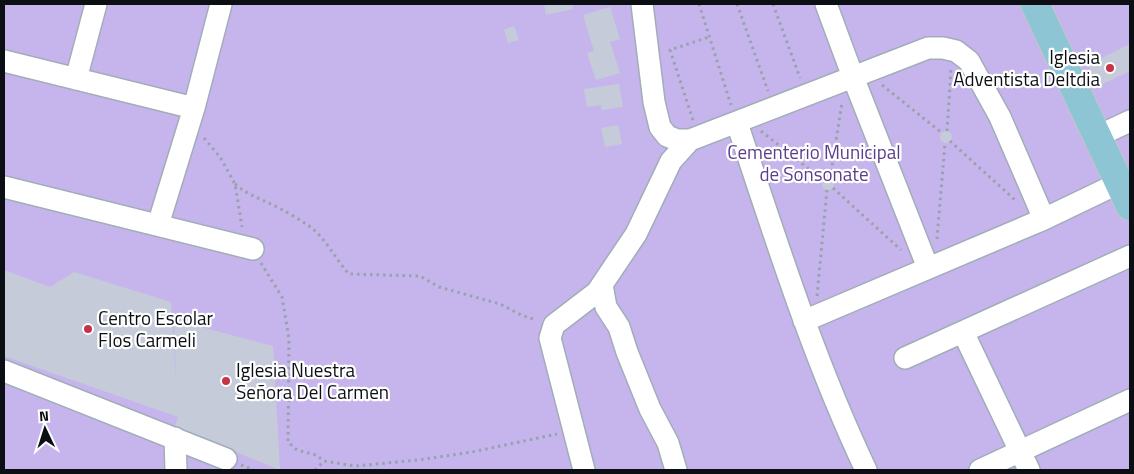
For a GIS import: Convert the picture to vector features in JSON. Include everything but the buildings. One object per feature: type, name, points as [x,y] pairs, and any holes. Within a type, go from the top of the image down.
[{"type":"main road","points":[[1035,4],[1125,194]]},
{"type":"street","points":[[76,79],[96,4]]},
{"type":"street","points":[[158,225],[192,116],[221,4]]},
{"type":"street","points":[[642,4],[654,102],[660,127],[667,136],[677,140],[695,138],[928,48],[943,48],[956,51],[969,61],[1000,117],[1044,219]]},
{"type":"street","points":[[826,4],[929,268]]},
{"type":"street","points":[[4,62],[76,79],[192,116]]},
{"type":"street","points":[[741,121],[810,318],[842,419],[866,470]]},
{"type":"street","points":[[1098,136],[1130,121]]},
{"type":"street","points":[[584,470],[550,338],[554,325],[597,292],[636,234],[671,161],[695,138]]},
{"type":"street","points":[[4,186],[253,249]]},
{"type":"street","points":[[810,318],[1044,219],[1125,194]]},
{"type":"street","points":[[904,358],[1130,256]]},
{"type":"street","points":[[602,285],[606,307],[619,327],[641,387],[668,444],[676,470]]},
{"type":"street","points":[[963,332],[1024,461]]},
{"type":"street","points":[[4,371],[226,459]]},
{"type":"street","points":[[980,470],[1024,461],[1130,400]]},
{"type":"street","points":[[175,438],[176,470]]},
{"type":"path","points":[[699,4],[709,37],[741,121],[824,181]]},
{"type":"path","points":[[737,4],[774,108]]},
{"type":"path","points":[[773,4],[807,95]]},
{"type":"path","points":[[695,138],[670,50],[709,37]]},
{"type":"path","points":[[947,131],[952,50]]},
{"type":"path","points":[[830,178],[855,76],[942,133]]},
{"type":"path","points":[[192,116],[203,137],[220,158],[235,184],[242,225],[253,249],[282,297],[289,339],[288,442],[297,450],[316,455],[324,461],[355,466],[418,460],[472,452],[574,431]]},
{"type":"path","points":[[950,141],[1021,206]]},
{"type":"path","points":[[929,268],[944,143]]},
{"type":"path","points":[[235,184],[246,193],[280,209],[311,228],[326,243],[338,262],[349,274],[420,276],[439,287],[500,304],[521,315],[554,325]]},
{"type":"path","points":[[833,188],[929,268]]},
{"type":"path","points":[[810,318],[827,190]]},
{"type":"path","points":[[315,470],[324,461]]},
{"type":"green space","name":"Cementerio Municipal de Sonsonate","points":[[4,4],[1130,4],[1130,470],[4,470]]},
{"type":"place","name":"Iglesia Adventista Deltdia","points":[[1110,68]]},
{"type":"place","name":"Centro Escolar Flos Carmeli","points":[[88,329]]},
{"type":"place","name":"Iglesia Nuestra Señora Del Carmen","points":[[226,381]]}]
